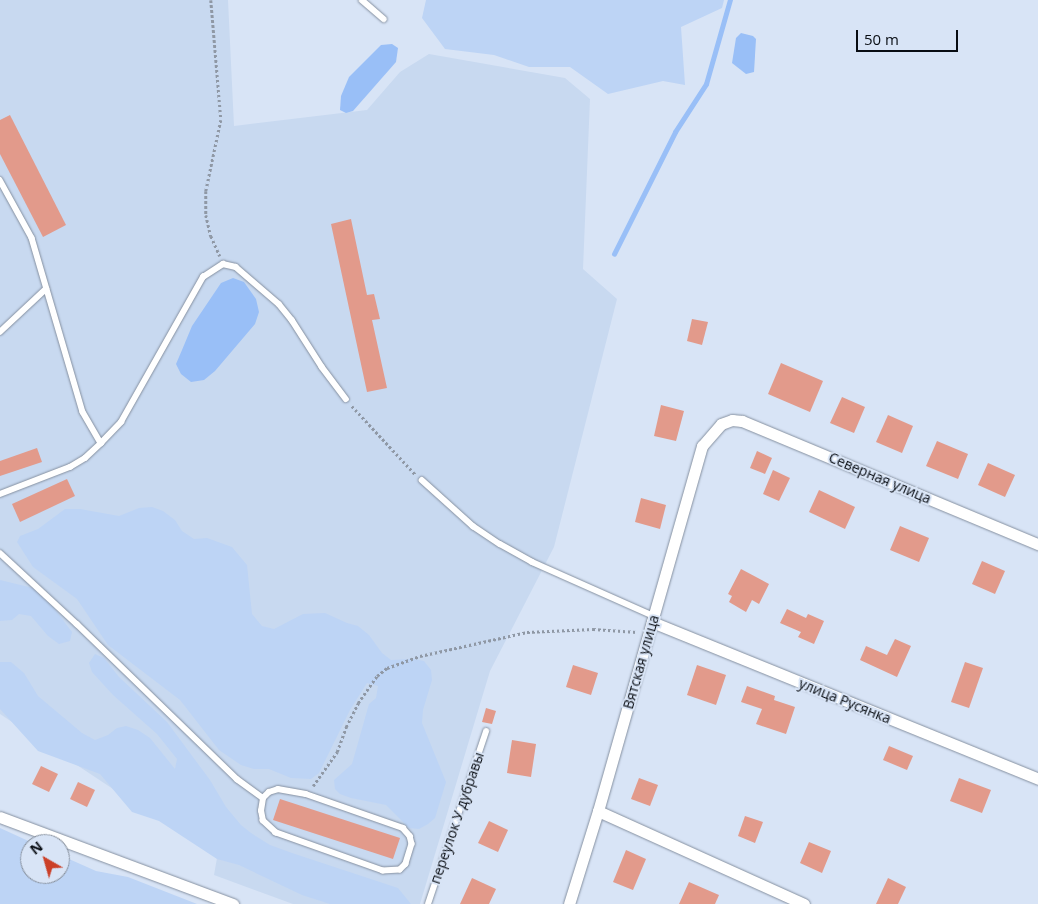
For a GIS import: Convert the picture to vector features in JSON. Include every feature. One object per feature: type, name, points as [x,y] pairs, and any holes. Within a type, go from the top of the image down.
[{"type":"street","name":"Северная улица","points":[[721,424],[732,420],[742,420],[1038,544]]},
{"type":"street","name":"Вятская улица","points":[[570,904],[702,446],[721,424]]},
{"type":"street","name":"улица Русянка","points":[[652,624],[1038,779]]},
{"type":"street","points":[[598,811],[804,904]]},
{"type":"street","points":[[0,817],[233,904]]},
{"type":"lane","points":[[362,0],[384,19]]},
{"type":"lane","points":[[0,180],[32,238],[83,412],[101,443]]},
{"type":"lane","points":[[0,494],[70,467],[85,458],[101,443],[120,422],[203,277],[222,264],[236,266],[279,304],[346,399]]},
{"type":"lane","points":[[0,332],[46,289]]},
{"type":"lane","points":[[422,480],[473,526],[500,544],[652,624]]},
{"type":"lane","points":[[0,554],[77,624],[237,779],[263,798]]},
{"type":"lane","name":"переулок У дубравы","points":[[428,904],[486,732]]},
{"type":"lane","points":[[278,788],[306,794],[403,828],[410,836],[412,844],[406,864],[400,870],[383,871],[276,832],[263,821],[260,811],[263,798],[269,792],[278,788]]},
{"type":"path","points":[[211,0],[221,120],[206,191],[206,215],[211,236],[222,264]]},
{"type":"path","points":[[346,399],[422,480]]},
{"type":"path","points":[[306,794],[319,780],[337,752],[346,727],[358,703],[377,676],[387,668],[420,656],[527,632],[652,624]]},
{"type":"shaded area","points":[[0,0],[228,0],[234,126],[367,110],[400,72],[429,54],[565,78],[590,99],[583,269],[617,299],[554,547],[490,671],[420,904],[293,904],[214,875],[217,858],[0,714]]},
{"type":"shaded area","points":[[426,0],[724,0],[722,8],[681,27],[685,85],[663,81],[608,94],[570,67],[529,67],[494,55],[445,49],[422,18]]},
{"type":"shaded area","points":[[152,507],[163,511],[175,520],[182,531],[194,539],[207,538],[232,547],[247,565],[252,614],[262,626],[274,629],[303,614],[325,613],[358,626],[369,635],[382,653],[391,660],[413,659],[424,661],[431,670],[432,680],[423,710],[422,723],[446,782],[435,818],[419,829],[409,828],[386,805],[351,798],[340,794],[335,789],[334,780],[352,764],[369,704],[376,698],[378,686],[367,683],[350,710],[319,773],[311,779],[291,778],[269,769],[254,769],[241,765],[219,750],[180,700],[108,645],[77,599],[33,567],[17,542],[20,536],[38,529],[65,509],[80,509],[119,516],[139,508]]},
{"type":"shaded area","points":[[0,580],[37,589],[72,632],[70,641],[59,644],[48,636],[31,616],[19,614],[12,620],[0,621]]},
{"type":"shaded area","points":[[95,654],[104,658],[119,677],[167,722],[210,780],[226,807],[241,825],[251,833],[270,845],[398,888],[411,904],[330,904],[302,895],[239,865],[217,859],[159,821],[132,812],[100,774],[38,751],[0,709],[0,662],[11,662],[24,673],[38,696],[82,733],[95,740],[108,735],[117,728],[126,726],[138,730],[150,738],[175,769],[177,759],[157,734],[113,695],[92,672],[89,663]]},
{"type":"shaded area","points":[[0,828],[20,837],[20,884],[70,884],[70,859],[96,871],[128,877],[197,904],[0,904]]},
{"type":"water","points":[[741,33],[753,36],[756,39],[754,72],[746,74],[732,63],[736,38]]},
{"type":"water","points":[[392,44],[398,48],[396,62],[353,111],[346,113],[340,110],[341,96],[349,77],[381,45]]},
{"type":"water","points":[[233,278],[244,282],[256,299],[259,312],[255,324],[215,371],[204,380],[191,382],[181,374],[176,364],[192,326],[221,283]]},
{"type":"building","points":[[10,115],[66,225],[43,237],[0,154],[0,120]]},
{"type":"building","points":[[351,219],[367,295],[374,294],[380,319],[372,320],[387,388],[367,392],[331,224]]},
{"type":"building","points":[[692,319],[708,322],[702,345],[687,341]]},
{"type":"building","points":[[781,363],[823,381],[810,412],[768,394]]},
{"type":"building","points":[[842,397],[865,407],[854,433],[830,423]]},
{"type":"building","points":[[661,405],[684,411],[676,441],[654,436]]},
{"type":"building","points":[[888,415],[913,426],[902,453],[876,442]]},
{"type":"building","points":[[937,441],[968,454],[958,479],[926,466]]},
{"type":"building","points":[[37,448],[42,462],[0,476],[0,461]]},
{"type":"building","points":[[757,451],[772,458],[765,474],[750,468]]},
{"type":"building","points":[[988,463],[1015,475],[1005,497],[978,485]]},
{"type":"building","points":[[773,470],[790,478],[779,501],[763,494]]},
{"type":"building","points":[[67,479],[75,496],[20,522],[12,504]]},
{"type":"building","points":[[819,490],[855,507],[845,529],[809,512]]},
{"type":"building","points":[[641,498],[666,505],[660,529],[635,522]]},
{"type":"building","points":[[900,526],[929,538],[919,562],[890,550]]},
{"type":"building","points":[[982,561],[1005,571],[995,594],[972,584]]},
{"type":"building","points":[[741,569],[769,584],[759,604],[752,600],[746,612],[729,602],[732,596],[728,594]]},
{"type":"building","points":[[787,609],[806,618],[808,614],[824,621],[814,644],[798,637],[801,632],[780,623]]},
{"type":"building","points":[[895,639],[911,646],[897,677],[860,660],[866,646],[887,655]]},
{"type":"building","points":[[965,662],[983,668],[969,708],[951,702]]},
{"type":"building","points":[[573,665],[598,673],[591,695],[566,687]]},
{"type":"building","points":[[697,665],[726,675],[716,705],[687,695]]},
{"type":"building","points":[[747,686],[775,696],[774,700],[795,707],[786,734],[756,724],[762,709],[741,702]]},
{"type":"building","points":[[486,708],[496,711],[492,724],[482,722]]},
{"type":"building","points":[[512,740],[536,744],[531,777],[507,773]]},
{"type":"building","points":[[889,746],[913,756],[907,770],[883,760]]},
{"type":"building","points":[[41,766],[58,774],[49,792],[32,784]]},
{"type":"building","points":[[639,778],[658,785],[650,806],[631,799]]},
{"type":"building","points":[[959,778],[991,790],[982,813],[950,801]]},
{"type":"building","points":[[78,782],[95,790],[87,807],[70,799]]},
{"type":"building","points":[[280,799],[400,838],[393,859],[273,820]]},
{"type":"building","points":[[745,816],[763,822],[755,843],[738,836]]},
{"type":"building","points":[[489,821],[508,830],[498,852],[478,843]]},
{"type":"building","points":[[809,842],[831,851],[822,873],[800,863]]},
{"type":"building","points":[[626,850],[646,859],[633,890],[613,882]]},
{"type":"building","points":[[472,878],[496,889],[489,904],[460,904]]},
{"type":"building","points":[[888,878],[906,887],[898,904],[876,904]]},
{"type":"building","points":[[689,882],[719,895],[715,904],[679,904]]},
{"type":"waterway","points":[[614,254],[675,132],[706,84],[730,0]]}]
